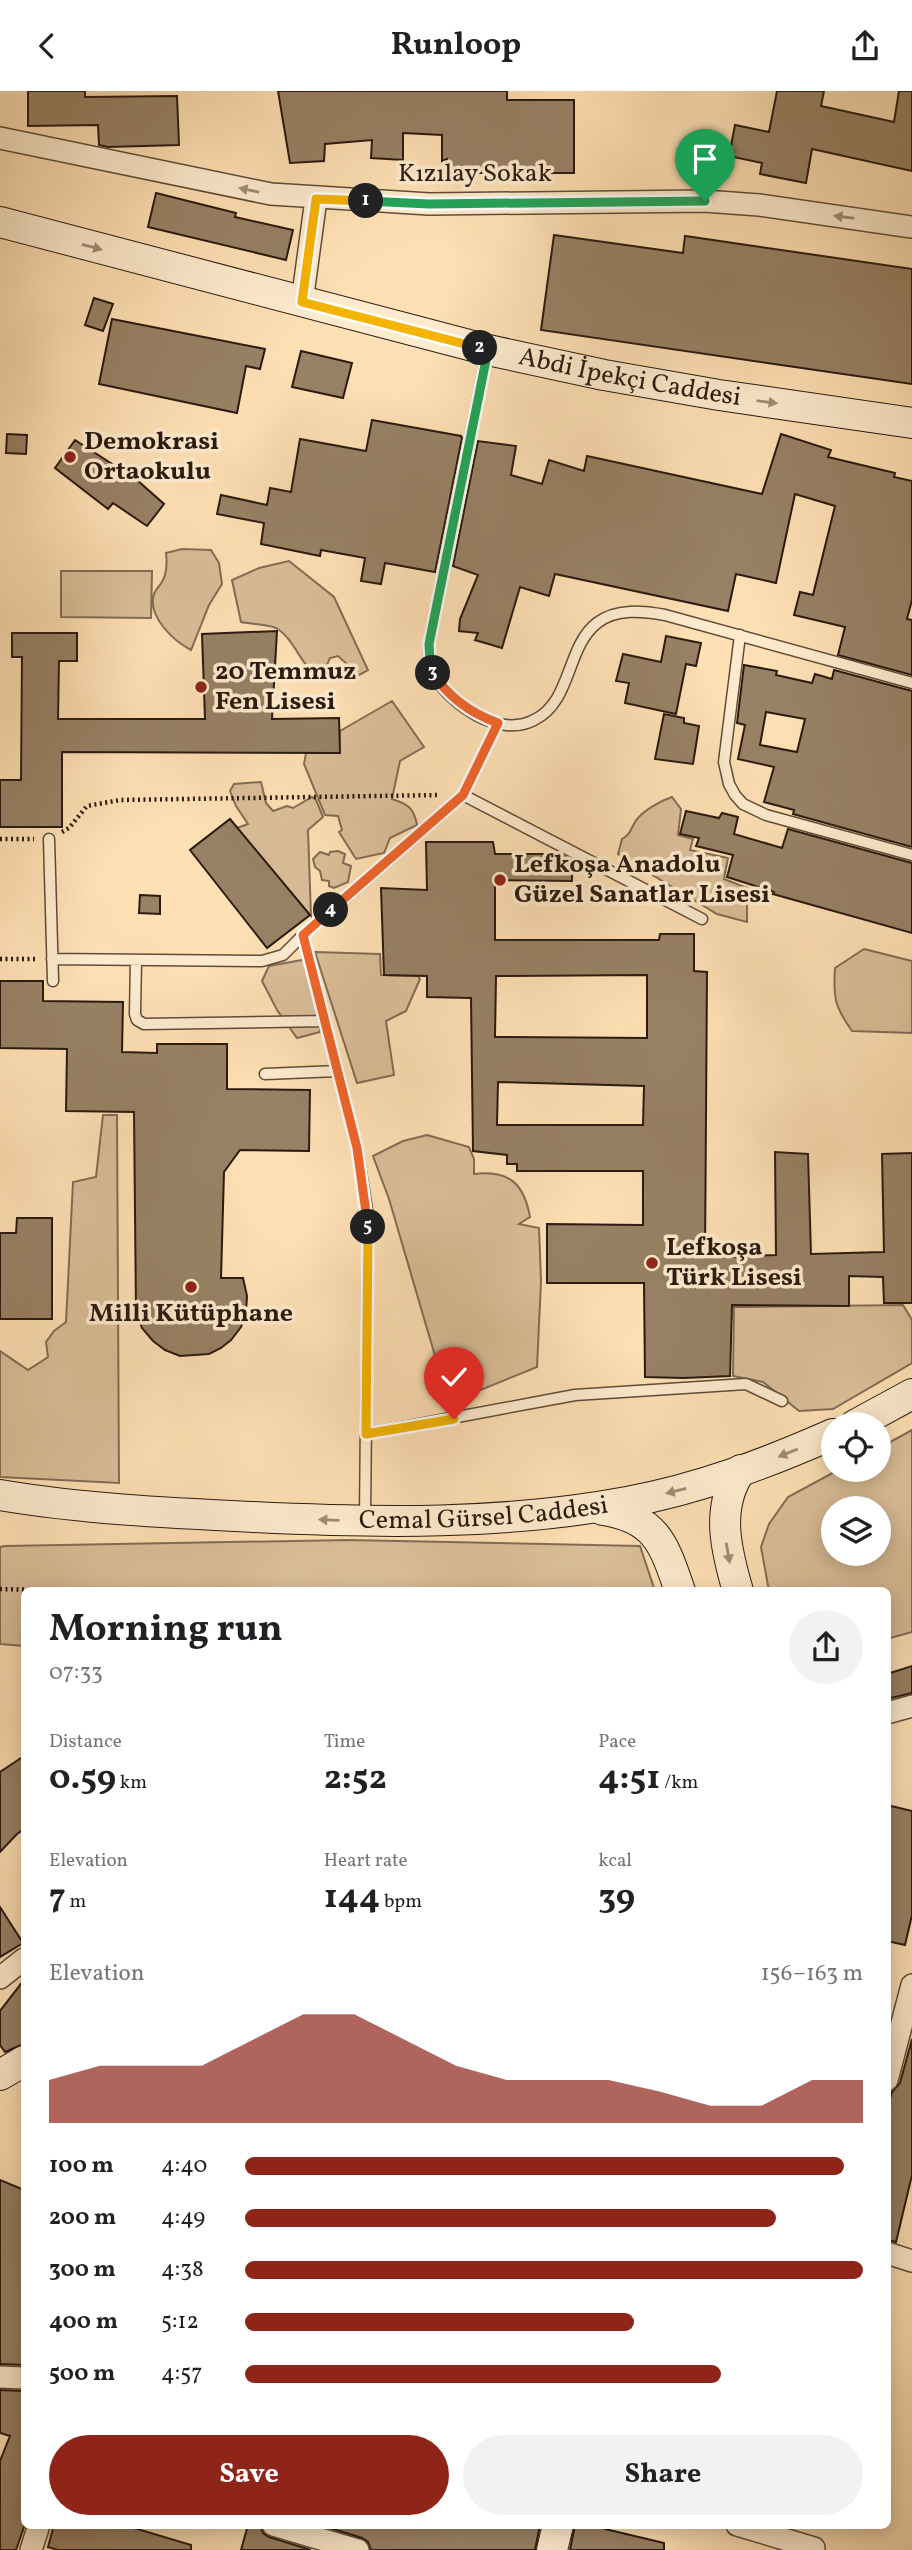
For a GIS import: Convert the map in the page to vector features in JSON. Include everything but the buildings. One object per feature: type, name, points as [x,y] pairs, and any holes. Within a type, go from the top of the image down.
[{"type":"main road","name":"Abdi İpekçi Caddesi","points":[[9,226],[488,350],[706,393],[912,423]]},
{"type":"main road","points":[[879,1412],[912,1394]]},
{"type":"main road","name":"Cemal Gürsel Caddesi","points":[[0,1495],[124,1509],[365,1522],[505,1518],[591,1508],[674,1492],[741,1471],[821,1439]]},
{"type":"main road","points":[[737,1587],[729,1560],[724,1515],[725,1502],[741,1471]]},
{"type":"main road","points":[[591,1508],[630,1515],[654,1532],[663,1544],[679,1587]]},
{"type":"main road","name":"Cemal Gürsel Caddesi","points":[[0,1514],[124,1509]]},
{"type":"main road","points":[[0,2075],[21,2063]]},
{"type":"main road","points":[[552,2550],[557,2529]]},
{"type":"street","name":"Kızılay Sokak","points":[[0,138],[271,194],[316,199],[429,204],[705,201],[759,205],[912,226]]},
{"type":"street","points":[[302,302],[316,199]]},
{"type":"street","points":[[891,1712],[912,1706]]},
{"type":"street","points":[[0,1978],[21,1961]]},
{"type":"street","points":[[891,2065],[912,1985]]},
{"type":"street","points":[[891,2254],[912,2261]]},
{"type":"street","points":[[0,2377],[21,2378]]},
{"type":"street","points":[[31,2550],[38,2529]]},
{"type":"street","points":[[751,2529],[814,2547]]},
{"type":"street","points":[[311,2531],[358,2550]]},
{"type":"lane","points":[[488,350],[429,644],[434,675],[443,687],[470,711],[508,726],[533,721],[555,702],[587,632],[600,621],[636,611],[740,635],[912,683]]},
{"type":"lane","points":[[740,635],[724,762],[729,784],[735,795],[743,804],[766,815],[912,855]]},
{"type":"lane","points":[[52,959],[262,961],[283,955],[463,795],[498,723]]},
{"type":"lane","points":[[463,795],[702,919]]},
{"type":"lane","points":[[49,839],[53,981]]},
{"type":"lane","points":[[303,935],[357,1148],[368,1216],[365,1522]]},
{"type":"lane","points":[[135,960],[135,1014],[137,1020],[144,1024],[325,1021]]},
{"type":"lane","points":[[265,1074],[338,1071]]},
{"type":"lane","points":[[366,1434],[575,1395],[746,1384],[782,1401]]},
{"type":"path","points":[[0,839],[49,839],[69,828],[87,806],[120,800],[463,795]]},
{"type":"path","points":[[0,959],[52,959]]},
{"type":"path","points":[[0,1589],[21,1590]]},
{"type":"shaded area","points":[[182,549],[211,550],[219,563],[222,584],[209,605],[191,650],[177,641],[164,627],[154,611],[153,603],[155,592],[165,574],[166,553]]},
{"type":"shaded area","points":[[289,561],[334,597],[368,670],[359,675],[338,656],[330,658],[325,669],[313,673],[282,632],[264,625],[241,622],[232,580],[259,568]]},
{"type":"shaded area","points":[[61,571],[152,571],[151,618],[61,617]]},
{"type":"shaded area","points":[[392,701],[424,747],[400,761],[392,799],[409,807],[417,825],[390,838],[384,853],[356,859],[339,832],[342,830],[338,816],[325,815],[304,764],[306,753],[339,753],[340,731]]},
{"type":"shaded area","points":[[261,782],[266,803],[273,811],[287,806],[293,808],[312,797],[323,817],[308,830],[311,916],[237,828],[248,824],[230,791],[234,784]]},
{"type":"shaded area","points":[[672,797],[681,809],[678,835],[693,839],[690,850],[728,858],[724,879],[747,888],[747,922],[717,914],[618,854],[622,839],[629,834],[638,818]]},
{"type":"shaded area","points":[[320,852],[329,855],[330,852],[345,854],[343,863],[351,866],[348,882],[334,888],[329,886],[329,881],[322,880],[313,859]]},
{"type":"shaded area","points":[[864,949],[912,961],[912,1033],[852,1031],[842,1015],[836,1002],[835,968]]},
{"type":"shaded area","points":[[315,952],[380,954],[381,975],[418,976],[420,979],[406,1011],[386,1021],[394,1075],[357,1083]]},
{"type":"shaded area","points":[[307,961],[321,1008],[320,1032],[297,1038],[277,1010],[262,981],[269,966]]},
{"type":"shaded area","points":[[103,1115],[117,1115],[119,1483],[0,1477],[0,1351],[28,1370],[48,1357],[46,1342],[54,1331],[66,1322],[73,1182],[96,1177]]},
{"type":"shaded area","points":[[427,1135],[469,1147],[474,1159],[474,1174],[497,1174],[513,1182],[524,1196],[530,1217],[519,1224],[539,1228],[541,1282],[537,1367],[473,1393],[448,1400],[389,1199],[373,1156],[403,1141]]},
{"type":"shaded area","points":[[903,1305],[912,1320],[912,1363],[833,1409],[799,1411],[763,1382],[733,1376],[734,1307]]},
{"type":"shaded area","points":[[912,1430],[912,1632],[891,1638],[891,1587],[768,1587],[761,1547],[769,1524],[788,1497],[821,1479],[821,1482],[891,1482],[891,1441]]},
{"type":"shaded area","points":[[348,1540],[640,1546],[654,1587],[21,1587],[21,1646],[0,1644],[0,1547]]},
{"type":"place","name":"Demokrasi Ortaokulu","points":[[70,457]]},
{"type":"place","name":"20 Temmuz Fen Lisesi","points":[[201,687]]},
{"type":"place","name":"Lefkoşa Anadolu Güzel Sanatlar Lisesi","points":[[500,880]]},
{"type":"place","name":"Lefkoşa Türk Lisesi","points":[[652,1263]]},
{"type":"place","name":"Milli Kütüphane","points":[[191,1287]]},
{"type":"route","points":[[454,1419],[366,1434],[368,1216],[357,1148],[303,935],[463,795],[498,723],[470,711],[452,698],[434,675],[429,644],[488,350],[302,302],[316,199],[429,204],[705,201]]}]
